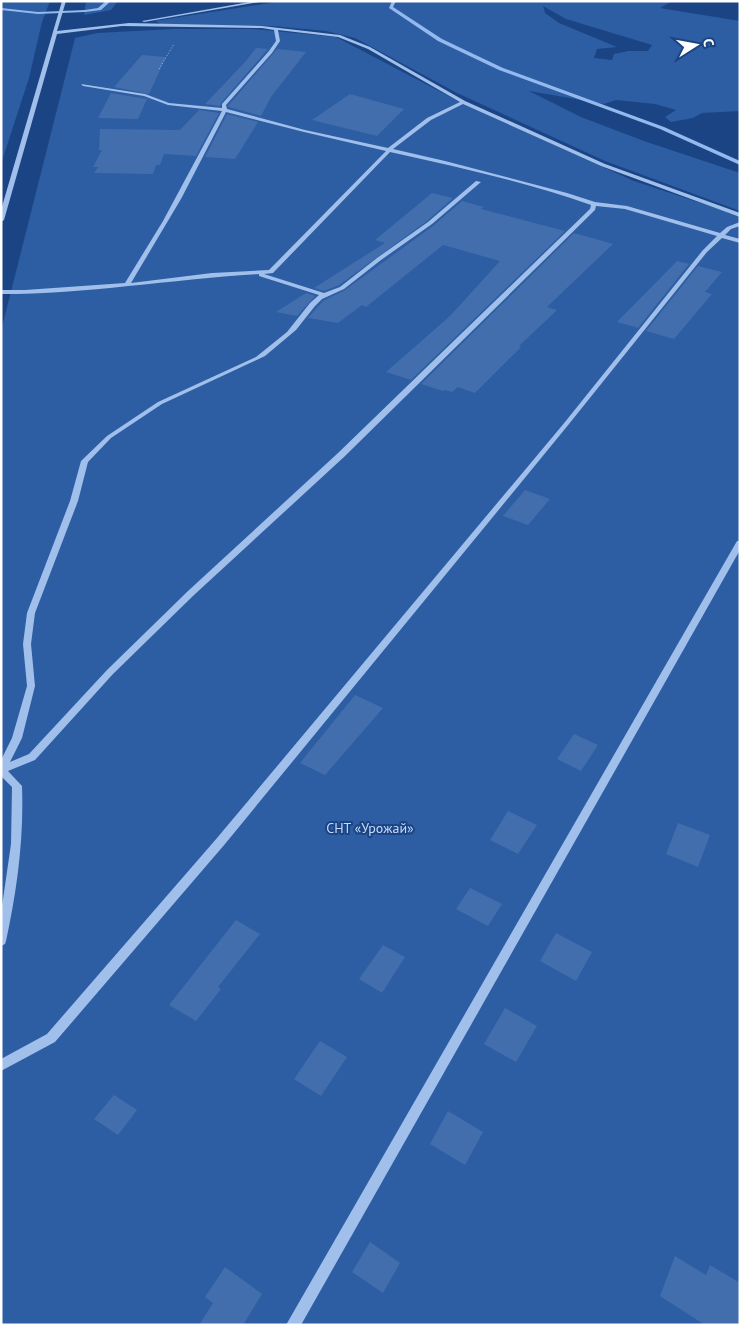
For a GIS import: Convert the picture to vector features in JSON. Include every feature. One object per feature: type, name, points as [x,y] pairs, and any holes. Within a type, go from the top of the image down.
[{"type":"street","points":[[1,220],[64,1]]},
{"type":"street","points":[[54,33],[123,25],[263,1]]},
{"type":"street","points":[[123,25],[276,28],[323,32],[354,41],[463,102],[631,176],[740,215]]},
{"type":"street","points":[[126,285],[157,237],[225,110],[224,105],[271,52],[278,41],[276,28]]},
{"type":"street","points":[[83,85],[145,95],[168,104],[225,110],[304,131],[509,179],[594,204],[625,207],[740,241]]},
{"type":"street","points":[[1,292],[126,285],[212,275],[271,272],[324,214],[389,150],[429,119],[463,102]]},
{"type":"street","points":[[1,770],[16,738],[31,686],[27,644],[31,613],[74,501],[85,461],[109,437],[160,403],[258,358],[297,325],[315,300],[324,294],[342,288],[430,223],[478,182]]},
{"type":"street","points":[[1,770],[32,757],[110,672],[340,456],[492,306],[594,209],[594,204]]},
{"type":"street","points":[[1,1065],[51,1038],[221,841],[567,423],[705,251],[729,228],[740,224]]},
{"type":"street","points":[[253,273],[324,294]]},
{"type":"street","points":[[293,1325],[740,543]]},
{"type":"street","points":[[1,770],[17,786],[19,819],[8,908],[1,941]]},
{"type":"path","points":[[159,69],[170,49],[192,26]]},
{"type":"green space","points":[[1,1],[50,1],[42,22],[29,78],[1,164]]},
{"type":"green space","points":[[86,1],[118,1],[111,10],[84,15]]},
{"type":"green space","points":[[282,1],[672,1],[660,8],[740,21],[740,111],[702,113],[693,118],[671,122],[665,117],[676,110],[655,104],[616,100],[604,104],[529,91],[581,117],[644,141],[740,173],[740,211],[605,161],[457,93],[355,38],[326,31],[273,26],[163,25],[155,21]],"holes":[[[543,6],[566,19],[652,45],[648,51],[628,51],[614,54],[612,60],[594,58],[597,49],[617,47],[559,23],[545,13]]]},
{"type":"green space","name":"СНТ «Урожай»","points":[[173,29],[253,29],[336,37],[462,103],[634,181],[740,216],[740,1325],[1,1325],[1,331],[75,38],[97,33]]},
{"type":"building","points":[[256,48],[268,49],[220,106],[205,104],[246,61]]},
{"type":"building","points":[[277,49],[306,52],[271,97],[261,116],[229,107],[228,106]]},
{"type":"building","points":[[142,55],[166,57],[149,94],[114,87]]},
{"type":"building","points":[[111,93],[147,99],[138,119],[98,118]]},
{"type":"building","points":[[350,94],[404,109],[377,136],[312,120]]},
{"type":"building","points":[[199,110],[219,113],[196,156],[164,154],[160,165],[156,165],[153,174],[94,173],[98,167],[93,167],[102,150],[99,150],[100,129],[180,130]]},
{"type":"building","points":[[227,114],[258,122],[235,159],[205,157]]},
{"type":"building","points":[[432,193],[453,198],[427,221],[339,285],[324,291],[314,288],[385,243],[375,240]]},
{"type":"building","points":[[462,201],[484,207],[481,209],[565,231],[411,380],[386,372],[450,316],[500,261],[443,245],[366,307],[362,305],[338,323],[308,318],[323,301],[345,290],[433,226]]},
{"type":"building","points":[[574,233],[613,244],[547,307],[557,310],[519,346],[521,347],[475,393],[458,387],[452,392],[443,391],[421,384]]},
{"type":"building","points":[[677,261],[689,264],[638,328],[617,322]]},
{"type":"building","points":[[698,266],[722,272],[705,292],[712,294],[674,339],[646,331]]},
{"type":"building","points":[[306,293],[315,296],[297,316],[276,312]]},
{"type":"building","points":[[525,490],[550,499],[528,525],[503,516]]},
{"type":"building","points":[[355,695],[383,708],[325,775],[300,763]]},
{"type":"building","points":[[574,734],[598,745],[581,771],[557,759]]},
{"type":"building","points":[[508,811],[537,825],[518,854],[490,840]]},
{"type":"building","points":[[678,823],[710,835],[698,867],[666,854]]},
{"type":"building","points":[[470,888],[502,904],[488,926],[456,909]]},
{"type":"building","points":[[236,920],[260,934],[218,987],[221,989],[196,1021],[169,1005]]},
{"type":"building","points":[[556,933],[592,952],[576,981],[540,961]]},
{"type":"building","points":[[383,945],[405,957],[382,993],[359,979]]},
{"type":"building","points":[[505,1008],[537,1026],[516,1062],[484,1044]]},
{"type":"building","points":[[320,1041],[347,1057],[321,1096],[294,1079]]},
{"type":"building","points":[[114,1095],[137,1110],[118,1135],[94,1119]]},
{"type":"building","points":[[448,1111],[483,1132],[465,1165],[430,1144]]},
{"type":"building","points":[[370,1242],[400,1263],[383,1293],[352,1272]]},
{"type":"building","points":[[675,1256],[706,1275],[710,1265],[740,1283],[740,1325],[705,1325],[660,1296]]},
{"type":"building","points":[[225,1267],[262,1294],[243,1325],[199,1325],[213,1303],[205,1297]]},
{"type":"waterway","points":[[1,9],[38,13],[85,11],[99,9],[109,1]]},
{"type":"waterway","points":[[394,1],[391,7],[440,40],[501,69],[662,128],[740,163]]}]
